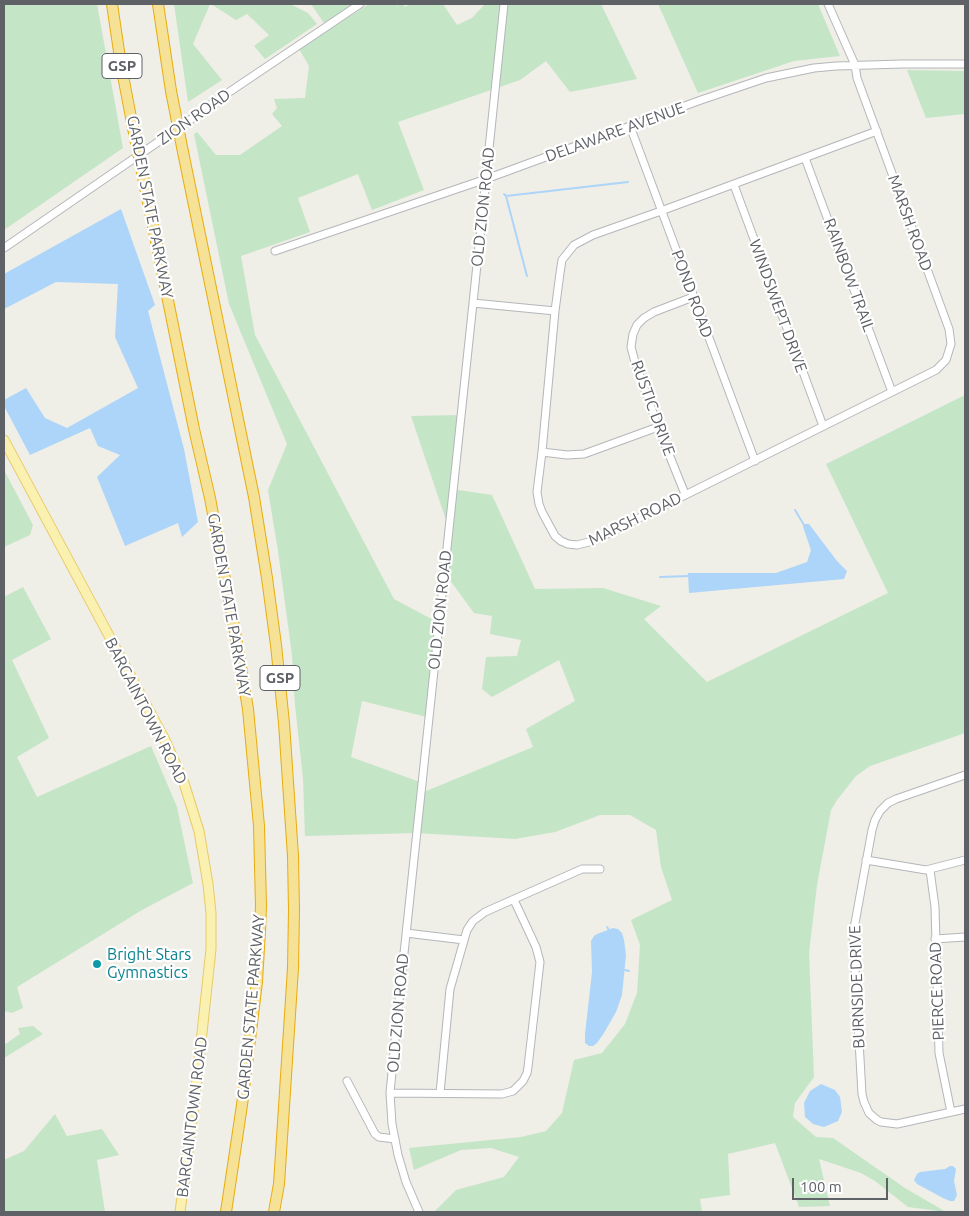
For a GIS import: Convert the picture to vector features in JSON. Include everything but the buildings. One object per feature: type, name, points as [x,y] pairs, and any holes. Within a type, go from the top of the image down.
[{"type":"highway","name":"GARDEN STATE PARKWAY","points":[[112,4],[133,128],[192,420],[212,507],[248,708],[259,826],[261,878],[260,931],[245,1086],[226,1212]]},
{"type":"highway","name":"GSP","points":[[158,4],[171,91],[254,497],[275,636],[284,723],[293,856],[293,968],[281,1154],[274,1212]]},
{"type":"main road","name":"BARGAINTOWN ROAD","points":[[4,440],[165,740],[184,783],[199,831],[211,913],[211,949],[195,1098],[180,1212]]},
{"type":"street","name":"ZION ROAD","points":[[4,248],[360,4]]},
{"type":"street","name":"OLD ZION ROAD","points":[[419,1212],[406,1182],[395,1139],[390,1093],[504,4]]},
{"type":"street","name":"MARSH ROAD","points":[[828,4],[855,65],[857,78],[877,131],[951,336],[951,344],[946,360],[936,370],[593,541],[577,545],[561,541],[555,536],[539,504],[537,492],[562,260],[574,245],[593,235],[734,185],[877,131]]},
{"type":"street","name":"DELAWARE AVENUE","points":[[275,251],[486,179],[766,78],[814,68],[855,65],[965,64]]},
{"type":"street","name":"POND ROAD","points":[[630,126],[755,461]]},
{"type":"street","name":"RAINBOW TRAIL","points":[[805,158],[892,392]]},
{"type":"street","name":"WINDSWEPT DRIVE","points":[[734,185],[823,426]]},
{"type":"street","name":"RUSTIC DRIVE","points":[[685,494],[658,426],[631,347],[637,325],[644,318],[654,312],[693,297]]},
{"type":"street","points":[[473,303],[555,312]]},
{"type":"street","points":[[542,452],[567,455],[584,454],[658,426]]},
{"type":"street","name":"BURNSIDE DRIVE","points":[[951,1112],[896,1124],[877,1120],[867,1109],[862,1094],[852,934],[873,825],[879,814],[886,805],[900,796],[965,775]]},
{"type":"street","points":[[866,860],[921,870],[930,870],[965,860]]},
{"type":"street","points":[[440,1093],[450,989],[468,928],[476,918],[485,912],[582,869],[600,869]]},
{"type":"street","name":"PIERCE ROAD","points":[[930,870],[935,907],[939,1053],[951,1112]]},
{"type":"street","points":[[390,1093],[505,1094],[520,1086],[526,1077],[540,959],[514,900]]},
{"type":"street","points":[[406,933],[464,940]]},
{"type":"street","points":[[935,939],[965,937]]},
{"type":"street","points":[[346,1081],[375,1134],[379,1138],[395,1139]]},
{"type":"street","points":[[951,1112],[965,1109]]},
{"type":"green space","points":[[4,4],[97,4],[123,148],[4,230]]},
{"type":"green space","points":[[174,4],[210,4],[193,44],[222,80],[188,102]]},
{"type":"green space","points":[[211,4],[290,4],[308,13],[317,24],[265,59],[254,46],[269,35],[247,14],[236,20]]},
{"type":"green space","points":[[311,4],[360,4],[326,26]]},
{"type":"green space","points":[[369,4],[395,4],[397,6],[403,4],[405,7],[410,4],[443,4],[457,25],[472,18],[485,4],[601,4],[637,79],[570,92],[546,61],[520,80],[398,122],[424,190],[372,210],[358,174],[298,198],[310,232],[241,256],[255,335],[394,599],[437,622],[427,717],[362,701],[351,757],[420,782],[419,794],[533,747],[526,729],[575,701],[559,660],[492,697],[482,689],[486,657],[517,656],[521,640],[490,634],[492,616],[474,613],[444,572],[448,526],[411,416],[459,415],[452,489],[492,495],[535,589],[603,588],[661,606],[644,619],[707,682],[888,593],[826,464],[965,395],[965,733],[870,766],[856,776],[831,810],[817,885],[809,953],[814,1077],[795,1103],[793,1117],[816,1137],[833,1138],[905,1188],[946,1212],[908,1207],[875,1181],[861,1173],[819,1159],[830,1206],[799,1207],[775,1143],[728,1154],[730,1195],[700,1199],[702,1212],[434,1212],[456,1190],[504,1177],[519,1157],[491,1148],[461,1150],[414,1170],[409,1148],[521,1137],[546,1131],[562,1113],[574,1060],[602,1053],[625,1024],[637,993],[640,945],[631,920],[672,900],[661,867],[656,830],[630,815],[600,815],[555,832],[515,839],[416,833],[305,836],[303,779],[292,655],[268,490],[287,444],[229,304],[194,134],[197,132],[216,155],[240,155],[282,126],[272,114],[277,108],[274,99],[305,98],[309,66],[299,49]]},
{"type":"green space","points":[[658,4],[818,4],[840,56],[794,61],[698,93]]},
{"type":"green space","points":[[907,70],[965,71],[965,114],[926,118]]},
{"type":"green space","points":[[4,470],[33,525],[30,535],[4,547]]},
{"type":"green space","points":[[23,587],[51,639],[12,660],[49,738],[17,757],[37,797],[151,746],[177,807],[193,883],[142,910],[17,987],[23,1008],[12,1013],[4,1011],[4,597]]},
{"type":"green space","points":[[33,1026],[43,1034],[4,1058],[4,1045],[20,1034],[18,1028]]},
{"type":"green space","points":[[55,1114],[67,1136],[102,1129],[119,1155],[97,1160],[105,1212],[4,1212],[4,1160],[24,1151]]},
{"type":"water","points":[[121,209],[155,305],[148,311],[184,449],[198,522],[182,537],[178,523],[125,546],[97,477],[120,455],[98,446],[90,428],[30,455],[4,406],[4,400],[26,388],[45,418],[67,428],[138,388],[115,337],[118,284],[56,282],[4,309],[4,274]]},
{"type":"water","points":[[804,524],[809,524],[847,571],[844,579],[689,593],[688,573],[776,573],[807,562],[811,550],[803,527]]},
{"type":"water","points":[[613,928],[618,929],[622,933],[624,940],[626,955],[622,995],[616,1012],[604,1033],[597,1043],[589,1046],[585,1043],[585,1034],[592,972],[591,941],[597,934]]},
{"type":"water","points":[[821,1084],[835,1090],[840,1097],[842,1112],[838,1121],[824,1127],[813,1124],[805,1117],[804,1103],[810,1091]]},
{"type":"water","points":[[950,1166],[956,1169],[954,1181],[957,1195],[954,1201],[943,1198],[917,1184],[914,1180],[920,1172],[945,1169]]},
{"type":"waterway","points":[[506,196],[628,182]]},
{"type":"waterway","points":[[504,194],[527,276]]},
{"type":"waterway","points":[[795,510],[804,525]]},
{"type":"waterway","points":[[660,577],[689,576]]},
{"type":"waterway","points":[[625,970],[629,971]]},
{"type":"place","name":"Bright Stars Gymnastics","points":[[97,964]]}]
